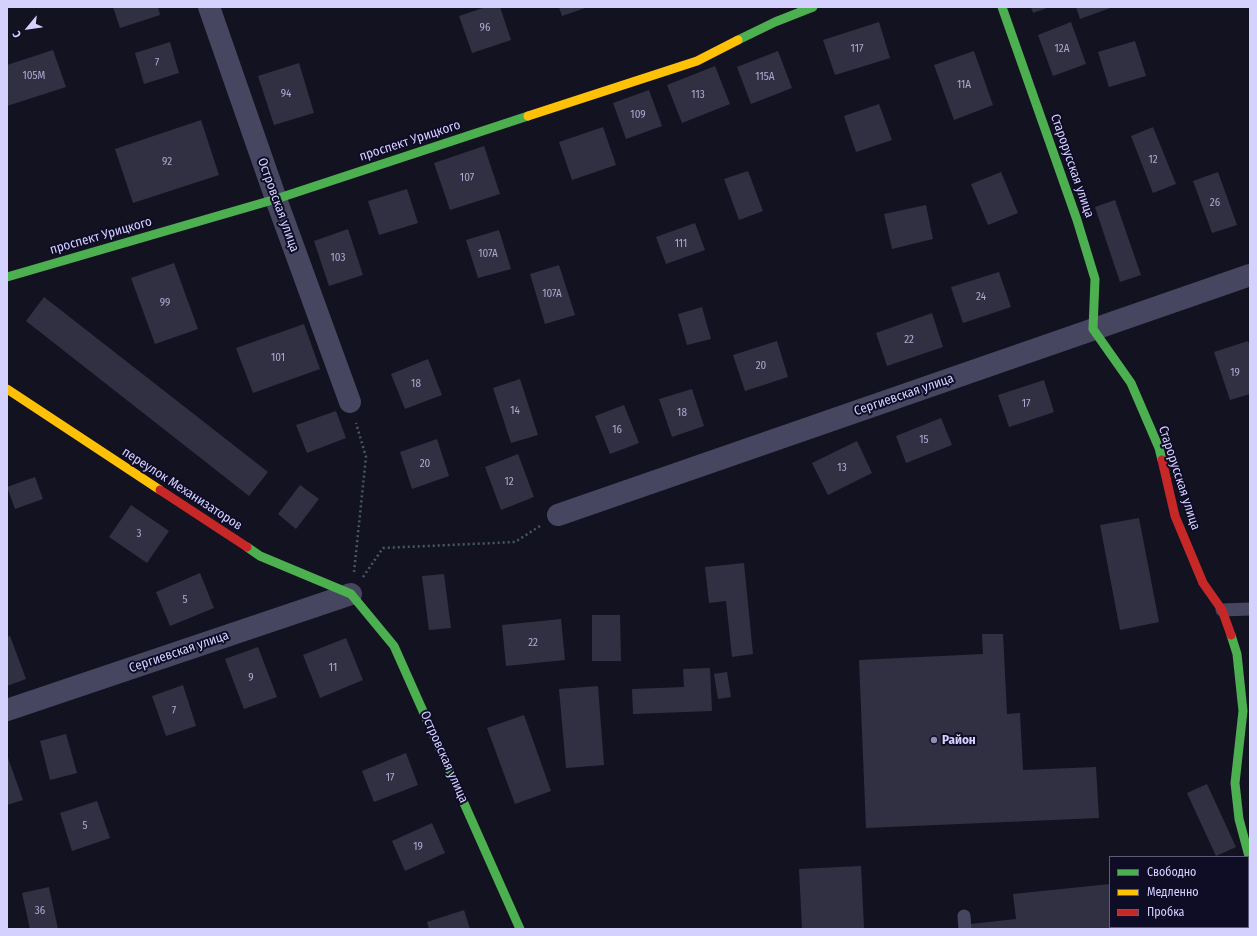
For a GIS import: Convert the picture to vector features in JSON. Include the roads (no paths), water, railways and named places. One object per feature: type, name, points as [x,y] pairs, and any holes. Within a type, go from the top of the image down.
[{"type":"street","name":"Островская улица","points":[[209,7],[276,199],[350,402]]},
{"type":"street","name":"проспект Урицкого","points":[[7,276],[276,199],[697,61],[775,22],[813,7]]},
{"type":"street","name":"Старорусская улица","points":[[1002,7],[1077,220],[1095,279],[1094,329],[1131,383],[1159,448],[1175,516],[1203,583],[1222,610],[1237,654],[1243,711],[1235,783],[1239,819],[1249,856]]},
{"type":"street","name":"Сергиевская улица","points":[[558,515],[1250,275]]},
{"type":"street","name":"переулок Механизаторов","points":[[7,389],[260,556],[351,594]]},
{"type":"street","name":"Островская улица","points":[[351,594],[394,646],[520,929]]},
{"type":"street","name":"Сергиевская улица","points":[[7,710],[351,594]]},
{"type":"lane","points":[[1222,610],[1250,609]]},
{"type":"lane","points":[[964,916],[965,929]]},
{"type":"place","name":"Район","points":[[934,740]]}]
